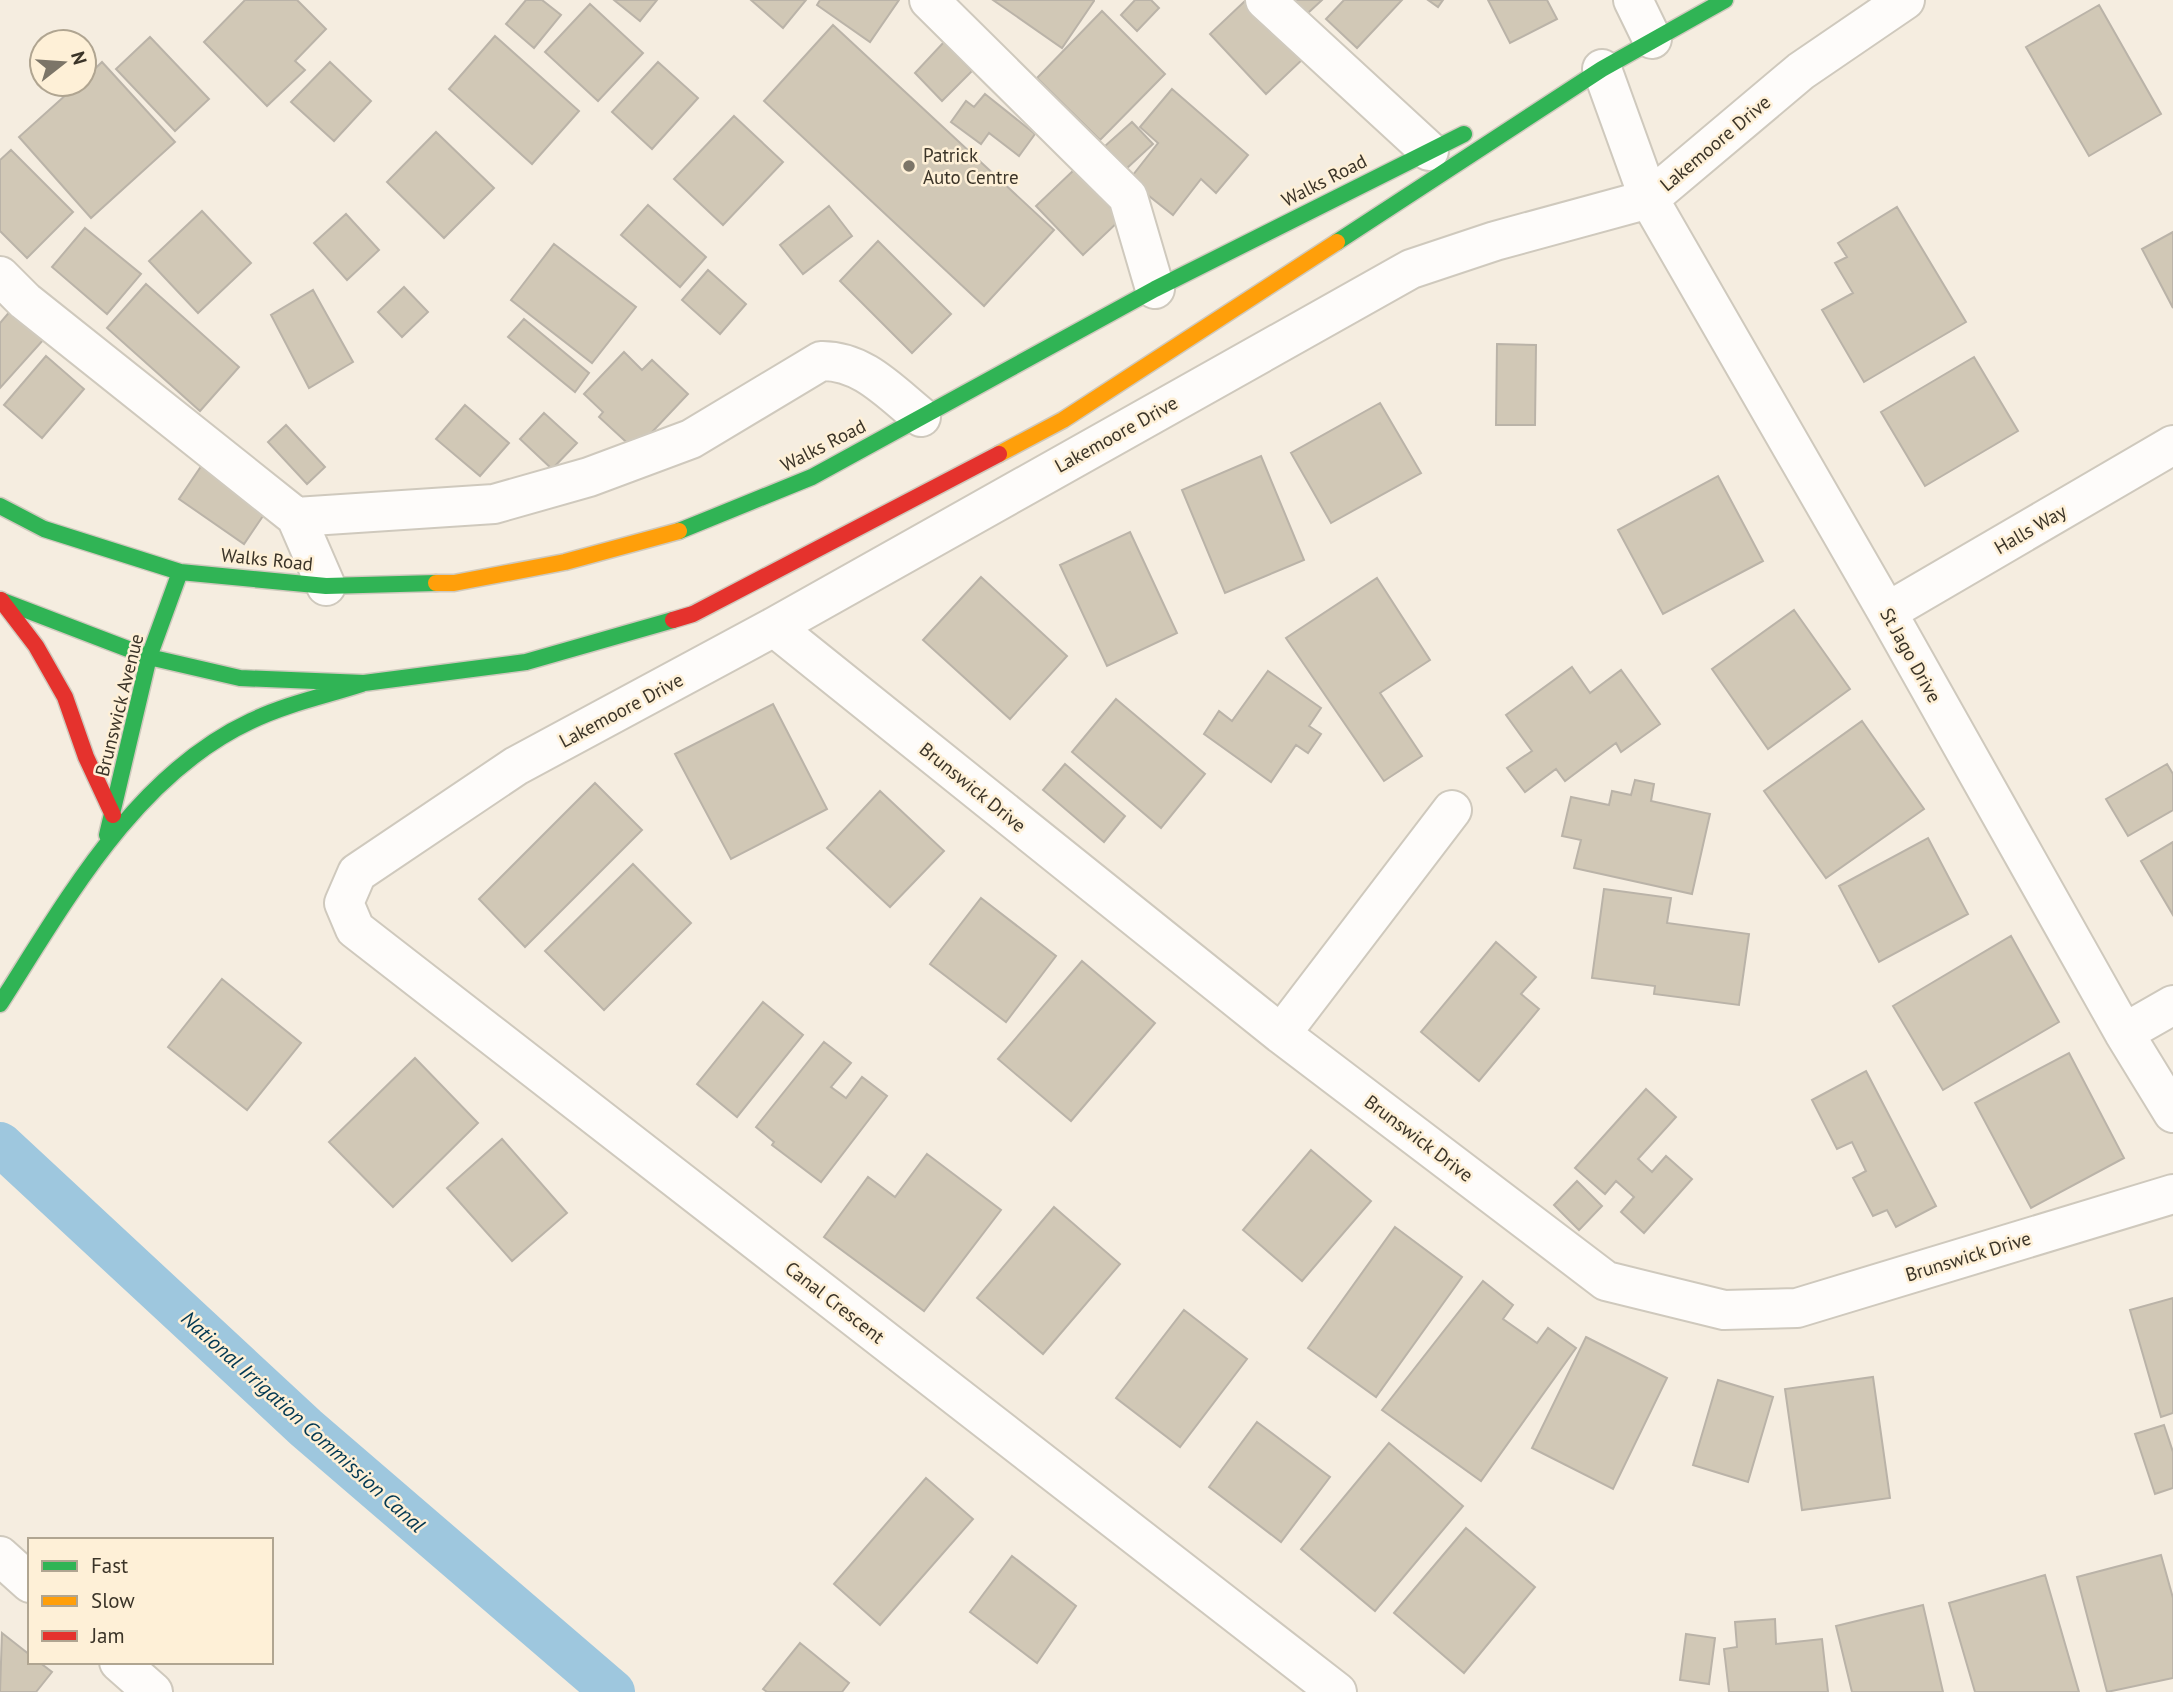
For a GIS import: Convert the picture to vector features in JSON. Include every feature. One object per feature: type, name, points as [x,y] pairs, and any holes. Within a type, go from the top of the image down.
[{"type":"main road","name":"Walks Road","points":[[0,600],[149,657],[240,678],[364,683],[526,662],[693,614],[1063,421],[1602,69],[1726,0]]},
{"type":"main road","name":"Walks Road","points":[[0,506],[44,529],[180,572],[326,586],[454,583],[565,562],[692,528],[812,477],[1155,289],[1429,151],[1602,69]]},
{"type":"main road","name":"Brunswick Avenue","points":[[101,850],[113,815],[149,657],[180,572]]},
{"type":"main road","points":[[0,600],[36,646],[65,696],[86,757],[113,815]]},
{"type":"main road","name":"Brunswick Avenue","points":[[0,1004],[101,850],[148,796],[207,747],[239,726],[364,683]]},
{"type":"street","points":[[929,0],[1128,197],[1155,289]]},
{"type":"street","points":[[1265,0],[1429,151]]},
{"type":"street","points":[[1633,0],[1653,39]]},
{"type":"street","name":"Lakemoore Drive","points":[[344,903],[358,873],[516,766],[774,627],[1411,269],[1495,240],[1648,198],[1801,71],[1905,0]]},
{"type":"street","name":"St Jago Drive","points":[[1602,69],[1648,198],[1887,612],[2124,1034],[2173,1113]]},
{"type":"street","points":[[0,276],[24,301],[296,517],[326,586]]},
{"type":"street","points":[[296,517],[494,504],[589,477],[691,439],[821,360],[842,360],[863,371],[922,417]]},
{"type":"street","name":"Halls Way","points":[[1887,612],[2173,445]]},
{"type":"street","name":"Brunswick Drive","points":[[774,627],[1281,1034],[1606,1281],[1724,1311],[1797,1308],[2173,1194]]},
{"type":"street","points":[[1281,1034],[1452,810]]},
{"type":"street","name":"Canal Crescent","points":[[344,903],[355,929],[1337,1692]]},
{"type":"street","points":[[2124,1034],[2173,1005]]},
{"type":"street","points":[[0,1556],[28,1581]]},
{"type":"street","points":[[121,1664],[153,1692]]},
{"type":"building","points":[[245,0],[297,0],[326,29],[295,61],[305,70],[267,106],[204,42]]},
{"type":"building","points":[[526,0],[542,0],[561,15],[534,48],[506,24]]},
{"type":"building","points":[[614,0],[657,0],[640,21]]},
{"type":"building","points":[[751,0],[806,0],[783,28]]},
{"type":"building","points":[[820,0],[899,0],[870,42],[817,5]]},
{"type":"building","points":[[993,0],[1094,0],[1094,1],[1062,48]]},
{"type":"building","points":[[1135,0],[1151,0],[1159,8],[1137,31],[1121,15]]},
{"type":"building","points":[[1246,0],[1252,0],[1305,57],[1266,94],[1210,34]]},
{"type":"building","points":[[1272,0],[1322,0],[1295,25]]},
{"type":"building","points":[[1344,0],[1402,0],[1357,48],[1326,19]]},
{"type":"building","points":[[1428,0],[1443,0],[1438,7]]},
{"type":"building","points":[[1488,0],[1547,0],[1557,19],[1510,43]]},
{"type":"building","points":[[590,4],[643,53],[598,101],[545,52]]},
{"type":"building","points":[[2099,5],[2161,114],[2089,156],[2026,47]]},
{"type":"building","points":[[1102,11],[1165,74],[1100,140],[1037,78]]},
{"type":"building","name":"Patrick Auto Centre","points":[[833,25],[1054,230],[984,306],[764,101]]},
{"type":"building","points":[[495,36],[579,111],[532,164],[449,89]]},
{"type":"building","points":[[150,37],[209,99],[175,131],[116,69]]},
{"type":"building","points":[[944,42],[972,71],[942,101],[915,73]]},
{"type":"building","points":[[102,62],[175,142],[91,218],[19,137],[62,98],[98,98],[98,66]]},
{"type":"building","points":[[330,62],[371,101],[334,141],[291,102]]},
{"type":"building","points":[[658,62],[698,98],[652,149],[612,112]]},
{"type":"building","points":[[1172,89],[1248,155],[1216,193],[1201,179],[1173,215],[1129,180],[1158,143],[1140,127]]},
{"type":"building","points":[[985,94],[1035,134],[1019,156],[989,133],[981,144],[951,122],[966,101],[974,107]]},
{"type":"building","points":[[734,116],[783,162],[723,225],[674,179]]},
{"type":"building","points":[[1132,122],[1153,144],[1126,169],[1105,146]]},
{"type":"building","points":[[436,132],[494,188],[444,238],[387,182]]},
{"type":"building","points":[[11,150],[73,212],[27,258],[0,231],[0,160]]},
{"type":"building","points":[[1075,169],[1121,219],[1083,255],[1036,206]]},
{"type":"building","points":[[648,205],[706,257],[680,287],[621,235]]},
{"type":"building","points":[[829,206],[852,236],[803,274],[780,245]]},
{"type":"building","points":[[1897,207],[1966,322],[1864,382],[1822,310],[1853,293],[1835,263],[1847,257],[1838,243]]},
{"type":"building","points":[[202,211],[251,263],[198,313],[149,261]]},
{"type":"building","points":[[346,214],[379,250],[347,280],[314,243]]},
{"type":"building","points":[[85,228],[141,274],[107,314],[52,267]]},
{"type":"building","points":[[2173,232],[2173,308],[2142,249]]},
{"type":"building","points":[[878,241],[951,314],[912,353],[840,281]]},
{"type":"building","points":[[554,244],[636,307],[592,363],[511,300]]},
{"type":"building","points":[[708,270],[746,304],[720,334],[682,300]]},
{"type":"building","points":[[146,284],[239,367],[200,411],[107,328]]},
{"type":"building","points":[[404,287],[428,312],[402,337],[378,312]]},
{"type":"building","points":[[313,290],[353,362],[309,388],[271,315]]},
{"type":"building","points":[[12,309],[44,339],[0,388],[0,323]]},
{"type":"building","points":[[524,319],[589,373],[575,392],[508,337]]},
{"type":"building","points":[[1497,344],[1536,345],[1535,425],[1496,425]]},
{"type":"building","points":[[624,352],[642,370],[652,360],[688,394],[635,450],[599,417],[603,412],[584,394]]},
{"type":"building","points":[[46,356],[84,389],[42,438],[4,405]]},
{"type":"building","points":[[1974,357],[2018,431],[1925,486],[1881,412]]},
{"type":"building","points":[[1380,403],[1421,473],[1331,523],[1291,453]]},
{"type":"building","points":[[465,405],[509,443],[480,476],[436,439]]},
{"type":"building","points":[[544,413],[577,443],[552,469],[520,439]]},
{"type":"building","points":[[286,425],[325,467],[307,484],[268,442]]},
{"type":"building","points":[[1261,456],[1304,560],[1225,593],[1182,490]]},
{"type":"building","points":[[202,465],[267,510],[244,544],[179,499]]},
{"type":"building","points":[[1718,476],[1763,561],[1663,614],[1618,530]]},
{"type":"building","points":[[1130,532],[1177,633],[1107,666],[1060,565]]},
{"type":"building","points":[[981,577],[1067,656],[1010,719],[923,640]]},
{"type":"building","points":[[1377,578],[1430,660],[1380,693],[1422,756],[1384,781],[1286,638]]},
{"type":"building","points":[[1794,610],[1850,689],[1768,749],[1712,669]]},
{"type":"building","points":[[1572,667],[1590,693],[1621,670],[1660,724],[1621,752],[1616,743],[1565,781],[1556,769],[1525,792],[1507,768],[1532,751],[1506,715]]},
{"type":"building","points":[[1268,671],[1321,708],[1309,726],[1321,734],[1308,753],[1296,745],[1271,782],[1204,734],[1219,711],[1232,721]]},
{"type":"building","points":[[1116,699],[1205,774],[1161,828],[1072,752]]},
{"type":"building","points":[[773,704],[827,809],[731,859],[675,754]]},
{"type":"building","points":[[1862,721],[1924,809],[1826,878],[1764,791]]},
{"type":"building","points":[[1065,764],[1125,816],[1104,842],[1043,790]]},
{"type":"building","points":[[2167,764],[2173,774],[2173,810],[2128,836],[2106,799]]},
{"type":"building","points":[[1635,780],[1654,784],[1651,801],[1710,814],[1692,894],[1574,868],[1581,840],[1562,836],[1571,797],[1609,805],[1612,791],[1631,795]]},
{"type":"building","points":[[595,783],[642,830],[525,947],[479,899]]},
{"type":"building","points":[[880,791],[944,851],[890,907],[827,848]]},
{"type":"building","points":[[1928,838],[1968,914],[1879,962],[1839,886]]},
{"type":"building","points":[[2173,842],[2173,915],[2141,861]]},
{"type":"building","points":[[633,864],[691,923],[604,1010],[545,951]]},
{"type":"building","points":[[1604,889],[1671,898],[1667,923],[1749,934],[1739,1005],[1654,994],[1655,986],[1592,978]]},
{"type":"building","points":[[981,898],[1056,956],[1006,1022],[930,964]]},
{"type":"building","points":[[2011,936],[2059,1022],[1943,1090],[1893,1006]]},
{"type":"building","points":[[1496,942],[1536,977],[1521,994],[1539,1009],[1479,1081],[1421,1032]]},
{"type":"building","points":[[1082,961],[1155,1023],[1071,1121],[998,1059]]},
{"type":"building","points":[[222,979],[301,1043],[247,1110],[168,1047]]},
{"type":"building","points":[[763,1002],[803,1035],[737,1117],[697,1084]]},
{"type":"building","points":[[824,1042],[851,1063],[831,1087],[846,1098],[862,1077],[887,1096],[821,1182],[772,1145],[774,1142],[756,1127]]},
{"type":"building","points":[[2069,1053],[2124,1158],[2031,1208],[1975,1103]]},
{"type":"building","points":[[415,1058],[478,1123],[393,1207],[329,1142]]},
{"type":"building","points":[[1866,1071],[1936,1206],[1896,1227],[1887,1210],[1873,1216],[1853,1178],[1866,1171],[1852,1142],[1837,1149],[1812,1100]]},
{"type":"building","points":[[1646,1089],[1676,1117],[1638,1159],[1652,1172],[1666,1156],[1692,1179],[1644,1233],[1621,1212],[1634,1197],[1616,1181],[1605,1194],[1575,1168]]},
{"type":"building","points":[[502,1139],[567,1213],[512,1261],[447,1188]]},
{"type":"building","points":[[1311,1150],[1371,1201],[1302,1281],[1243,1230]]},
{"type":"building","points":[[927,1154],[1001,1210],[924,1311],[824,1237],[868,1177],[895,1197]]},
{"type":"building","points":[[1577,1181],[1602,1206],[1579,1230],[1554,1205]]},
{"type":"building","points":[[1054,1207],[1120,1264],[1043,1354],[977,1298]]},
{"type":"building","points":[[1395,1227],[1462,1277],[1376,1397],[1308,1348]]},
{"type":"building","points":[[1483,1281],[1513,1305],[1503,1319],[1537,1343],[1548,1328],[1576,1348],[1481,1481],[1382,1410]]},
{"type":"building","points":[[2173,1298],[2173,1413],[2161,1417],[2130,1310]]},
{"type":"building","points":[[1184,1310],[1247,1359],[1180,1447],[1116,1398]]},
{"type":"building","points":[[1586,1337],[1667,1378],[1613,1489],[1532,1448]]},
{"type":"building","points":[[1873,1377],[1890,1498],[1802,1510],[1785,1389]]},
{"type":"building","points":[[1718,1380],[1773,1397],[1748,1482],[1693,1465]]},
{"type":"building","points":[[1257,1422],[1330,1477],[1281,1542],[1209,1487]]},
{"type":"building","points":[[2164,1425],[2173,1452],[2173,1488],[2155,1494],[2135,1434]]},
{"type":"building","points":[[1389,1443],[1463,1506],[1375,1611],[1301,1549]]},
{"type":"building","points":[[926,1478],[973,1519],[880,1625],[834,1584]]},
{"type":"building","points":[[1466,1528],[1535,1587],[1464,1673],[1394,1613]]},
{"type":"building","points":[[2161,1555],[2173,1598],[2173,1678],[2107,1692],[2077,1577]]},
{"type":"building","points":[[1012,1556],[1076,1606],[1037,1663],[970,1612]]},
{"type":"building","points":[[2045,1575],[2079,1692],[1975,1692],[1949,1603]]},
{"type":"building","points":[[1923,1605],[1943,1692],[1852,1692],[1836,1626]]},
{"type":"building","points":[[1775,1619],[1776,1644],[1822,1639],[1828,1692],[1729,1692],[1724,1649],[1737,1647],[1735,1622]]},
{"type":"building","points":[[2,1633],[28,1653],[28,1664],[42,1664],[52,1672],[36,1692],[0,1692]]},
{"type":"building","points":[[1686,1634],[1715,1638],[1709,1684],[1680,1680]]},
{"type":"building","points":[[800,1643],[849,1683],[842,1692],[767,1692],[763,1689]]},
{"type":"waterway","name":"National Irrigation Commission Canal","points":[[0,1144],[306,1428],[613,1692]]},
{"type":"traffic: fast","points":[[1337,242],[1602,69],[1725,0]]},
{"type":"traffic: fast","points":[[679,531],[812,477],[1155,289],[1464,134]]},
{"type":"traffic: fast","points":[[0,506],[44,529],[180,572],[326,586],[436,583]]},
{"type":"traffic: fast","points":[[107,835],[149,657],[180,572]]},
{"type":"traffic: fast","points":[[0,600],[149,657],[240,678],[364,683],[526,662],[673,620]]},
{"type":"traffic: fast","points":[[0,1004],[78,883],[107,844],[138,807],[172,774],[210,744],[251,721],[292,705],[362,684]]},
{"type":"traffic: slow","points":[[999,454],[1063,420],[1337,242]]},
{"type":"traffic: slow","points":[[436,583],[454,583],[565,562],[679,531]]},
{"type":"traffic: jam","points":[[673,620],[693,614],[999,454]]},
{"type":"traffic: jam","points":[[1,600],[36,646],[65,697],[86,757],[113,815]]},
{"type":"place","name":"Patrick Auto Centre","points":[[909,166]]}]
